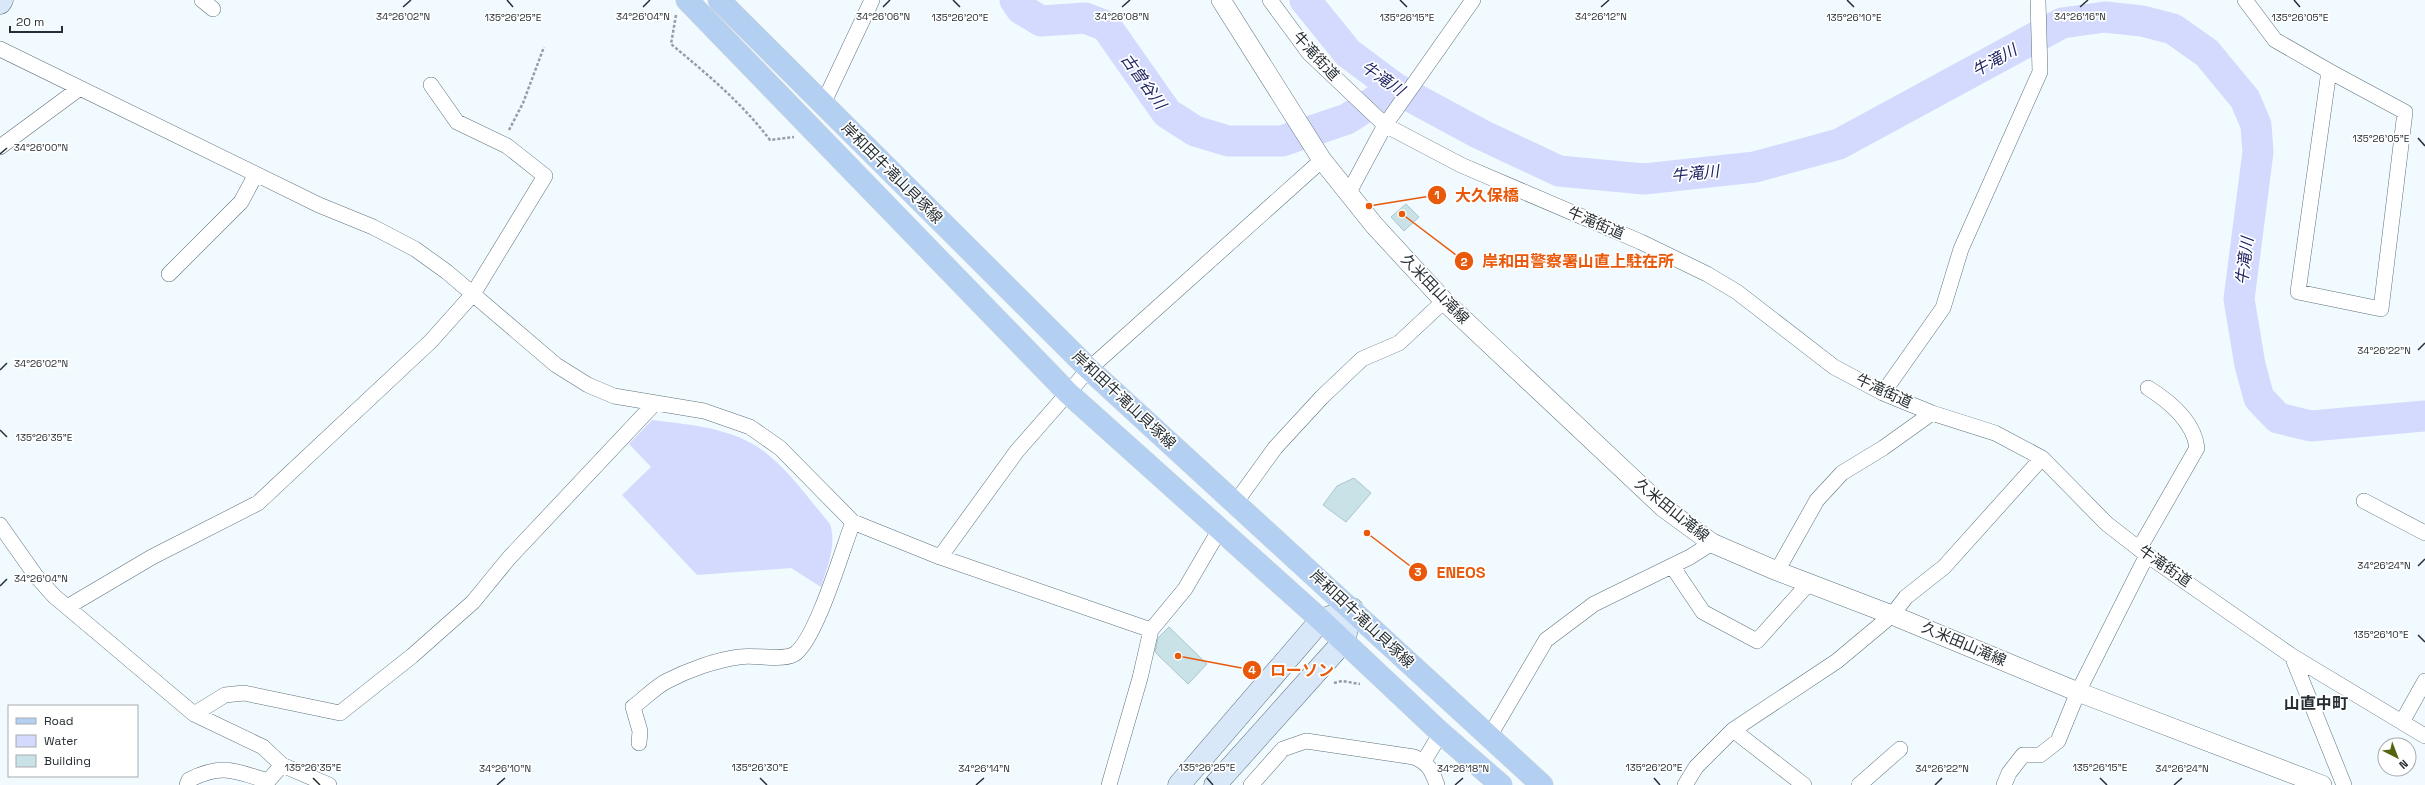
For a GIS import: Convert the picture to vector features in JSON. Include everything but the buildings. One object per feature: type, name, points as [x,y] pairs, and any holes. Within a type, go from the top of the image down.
[{"type":"main road","name":"岸和田牛滝山貝塚線","points":[[719,0],[1089,369],[1236,502],[1542,785]]},
{"type":"main road","name":"岸和田牛滝山貝塚線","points":[[682,4],[818,134],[1068,393],[1321,620],[1441,733],[1501,785]]},
{"type":"main road","points":[[1178,785],[1321,620],[1352,610]]},
{"type":"main road","points":[[1215,785],[1344,641],[1352,610]]},
{"type":"street","points":[[823,104],[872,0]]},
{"type":"street","name":"久米田山滝線","points":[[1221,0],[1318,153],[1348,194],[1444,301],[1664,508],[1712,543],[1777,572],[1892,615],[2078,692],[2322,785]]},
{"type":"street","name":"牛滝街道","points":[[1270,0],[1309,53],[1365,105],[1387,121],[1461,165],[1641,242],[1707,274],[1737,292],[1834,367],[1883,393],[1932,413],[1995,433],[2042,458],[2107,524],[2143,552],[2292,656],[2425,736]]},
{"type":"street","points":[[1348,194],[1387,121],[1473,0]]},
{"type":"street","points":[[1883,393],[1943,308],[1961,249],[2040,72],[2038,0]]},
{"type":"street","points":[[2245,0],[2275,40],[2405,112],[2381,309],[2298,292],[2329,71]]},
{"type":"street","points":[[0,50],[319,204],[373,227],[415,249],[473,294],[556,365],[588,385],[614,396],[704,411],[750,427],[780,448],[853,522],[940,558],[1151,630]]},
{"type":"street","points":[[69,606],[152,557],[258,503],[431,341],[473,294],[545,176],[507,146],[501,145],[457,122],[431,85]]},
{"type":"street","points":[[0,147],[80,88]]},
{"type":"street","points":[[940,558],[1017,451],[1089,369],[1318,153]]},
{"type":"street","points":[[169,274],[241,202],[256,174]]},
{"type":"street","points":[[1236,502],[1274,448],[1322,397],[1362,359],[1399,343],[1444,301]]},
{"type":"street","points":[[2004,785],[2009,773],[2023,755],[2040,755],[2058,741],[2078,692],[2143,552],[2197,448],[2196,438],[2185,420],[2166,400],[2148,388]]},
{"type":"street","points":[[194,714],[225,695],[244,694],[340,713],[412,656],[473,602],[509,558],[655,403]]},
{"type":"street","points":[[1777,572],[1817,500],[1842,473],[1883,448],[1932,413]]},
{"type":"street","points":[[1685,785],[1696,767],[1733,730],[1837,661],[1892,615],[1906,597],[1944,567],[2042,458]]},
{"type":"street","points":[[2364,501],[2425,534]]},
{"type":"street","points":[[640,744],[640,731],[633,707],[666,681],[717,662],[740,656],[784,657],[795,654],[802,647],[821,610],[853,522]]},
{"type":"street","points":[[0,525],[36,576],[54,596],[69,606],[194,714],[263,747],[282,765],[330,785]]},
{"type":"street","points":[[1109,785],[1138,685],[1151,630],[1185,589],[1220,529]]},
{"type":"street","points":[[1490,737],[1546,640],[1594,604],[1672,566],[1712,543]]},
{"type":"street","points":[[1672,566],[1703,612],[1757,641],[1809,583]]},
{"type":"street","points":[[2292,656],[2344,785]]},
{"type":"street","points":[[2402,722],[2425,681]]},
{"type":"street","points":[[1733,730],[1804,785]]},
{"type":"street","points":[[1424,761],[1441,733]]},
{"type":"street","points":[[1251,785],[1283,749],[1306,742],[1414,757],[1424,761],[1432,769],[1437,785]]},
{"type":"street","points":[[1859,785],[1900,749]]},
{"type":"street","points":[[188,785],[190,780],[209,771],[226,769],[268,781],[282,765]]},
{"type":"path","points":[[682,4],[672,44],[732,95],[770,140],[818,134]]},
{"type":"path","points":[[501,145],[523,103],[544,47]]},
{"type":"path","points":[[1330,684],[1342,681],[1360,684],[1366,687]]},
{"type":"water","points":[[652,420],[703,427],[728,433],[751,443],[773,459],[803,491],[830,524],[832,532],[832,548],[821,587],[791,568],[697,575],[622,495],[651,467],[629,444]]},
{"type":"waterway","name":"古曽谷川","points":[[1015,0],[1021,9],[1041,21],[1085,18],[1106,26],[1167,113],[1195,131],[1228,141],[1282,141],[1347,119],[1395,88]]},
{"type":"waterway","name":"牛滝川","points":[[1305,0],[1348,53],[1395,88],[1480,134],[1559,171],[1644,179],[1755,167],[1839,144],[2062,23],[2105,17],[2142,21],[2173,29],[2207,53],[2245,99],[2256,125],[2258,152],[2239,299],[2250,365],[2259,398],[2278,418],[2311,426],[2425,416]]},
{"type":"place","name":"大久保橋","points":[[1369,206]]},
{"type":"place","name":"岸和田警察署山直上駐在所","points":[[1402,214]]},
{"type":"place","name":"ENEOS","points":[[1367,533]]},
{"type":"place","name":"ローソン","points":[[1178,656]]},
{"type":"district","name":"山直中町","points":[[2316,703]]}]
